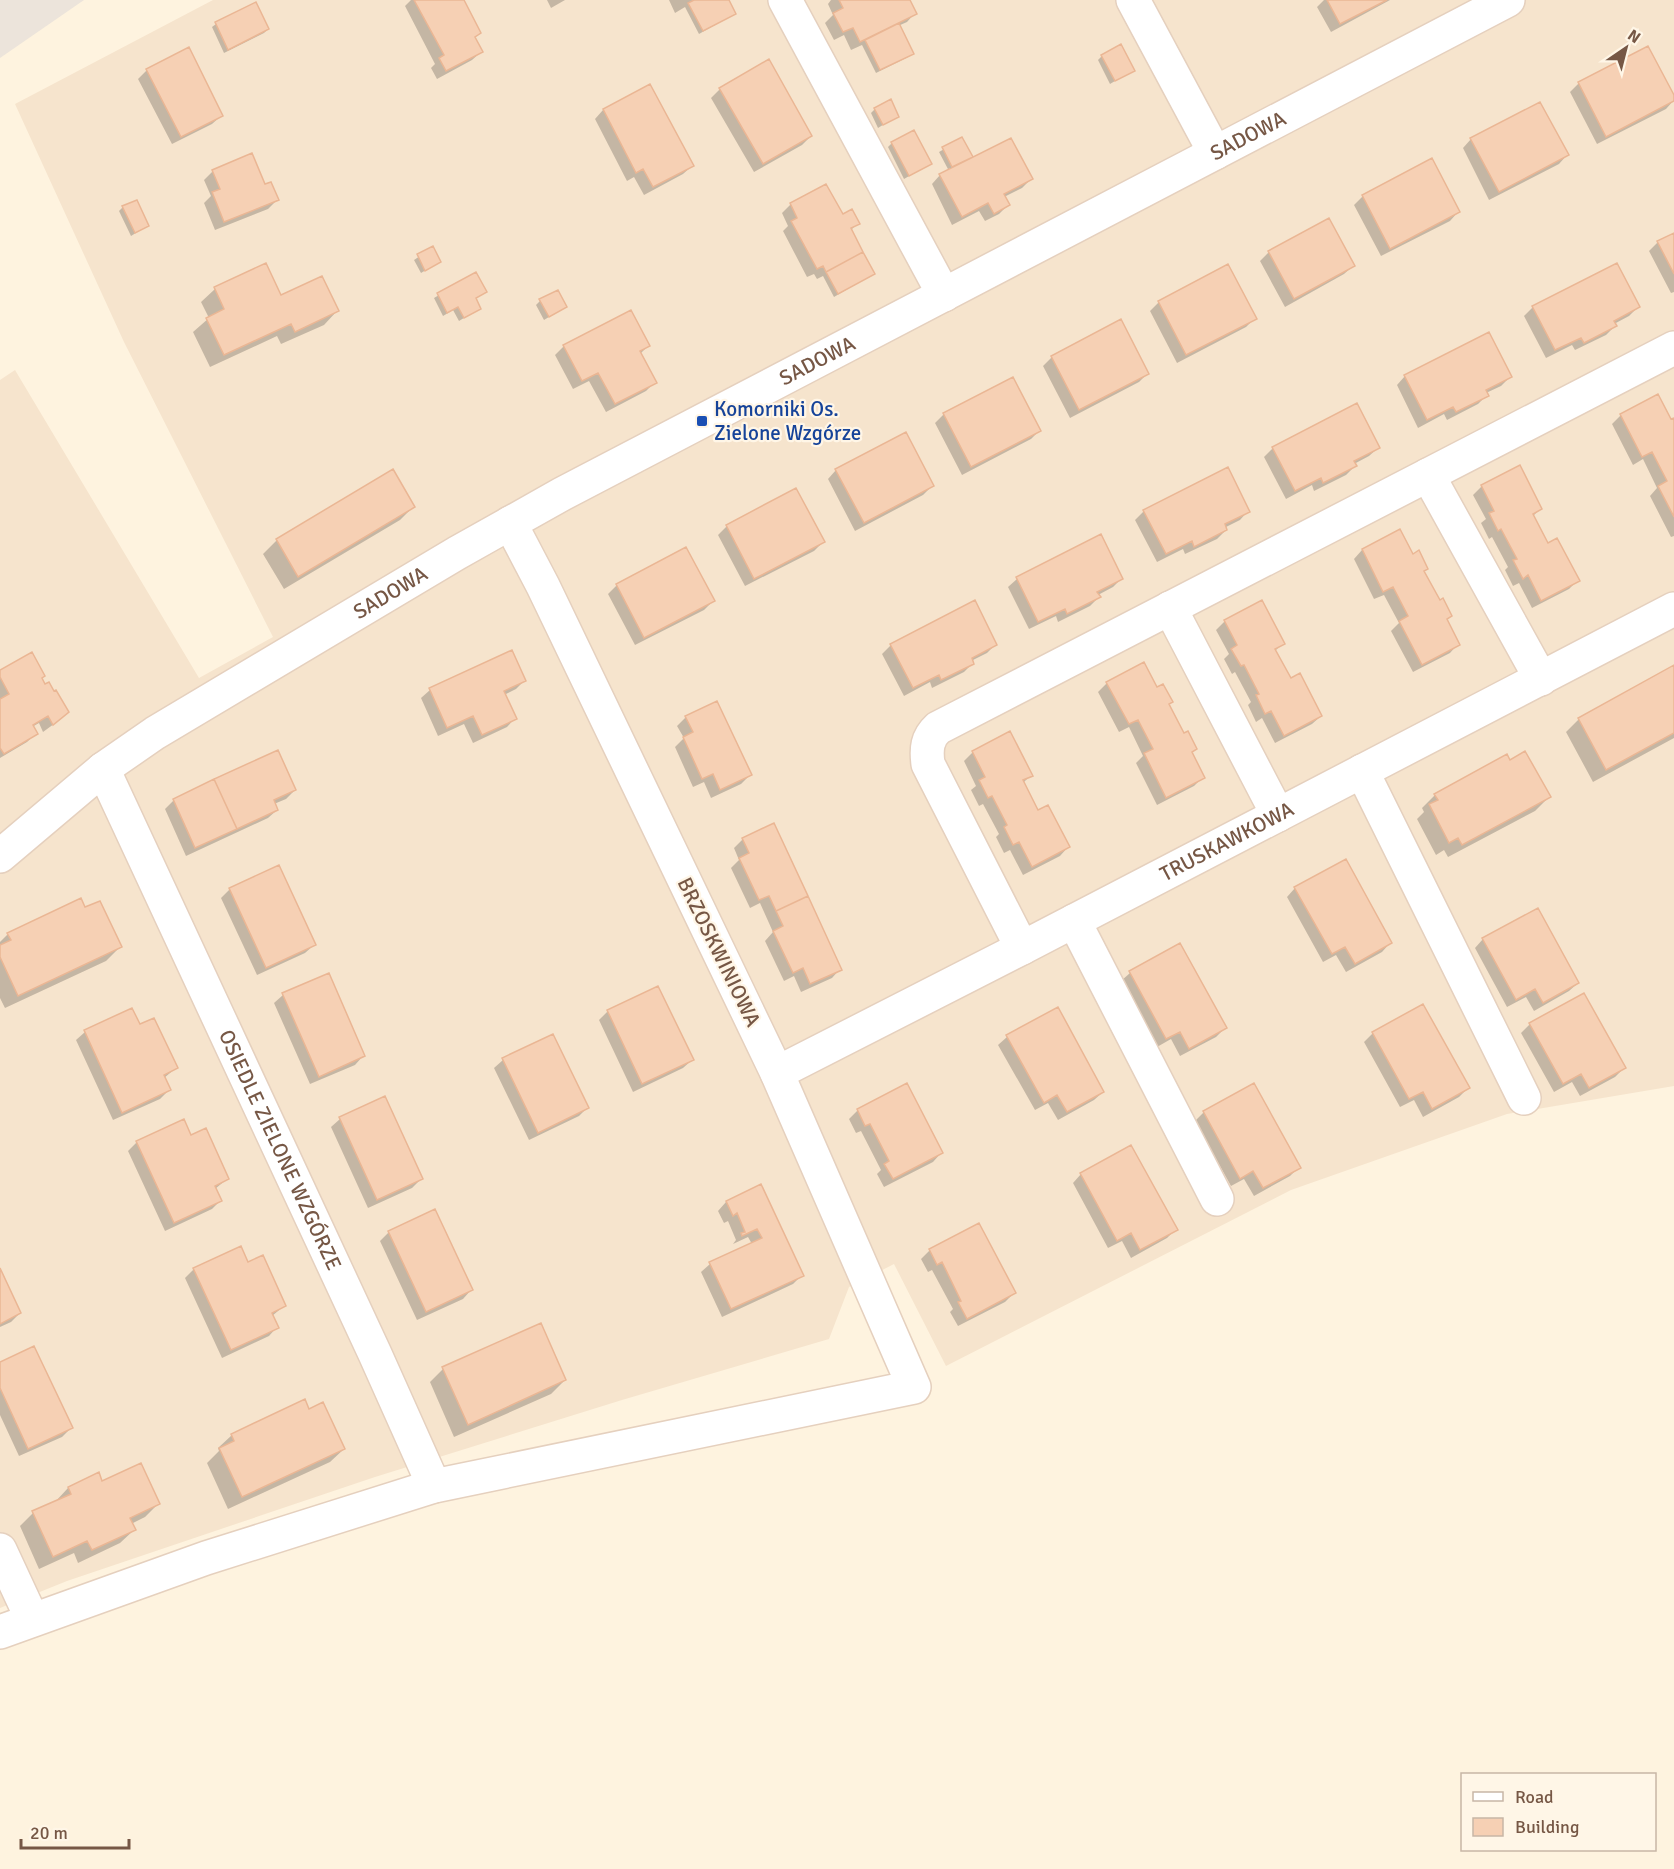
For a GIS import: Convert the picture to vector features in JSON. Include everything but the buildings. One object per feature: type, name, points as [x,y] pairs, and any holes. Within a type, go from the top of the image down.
[{"type":"street","points":[[785,0],[944,295]]},
{"type":"street","points":[[1133,0],[1215,153]]},
{"type":"street","name":"SADOWA","points":[[0,856],[103,770],[187,713],[510,523],[1508,0]]},
{"type":"street","points":[[1022,948],[928,764],[927,744],[938,728],[1674,348]]},
{"type":"street","points":[[1428,475],[1541,679]]},
{"type":"street","name":"BRZOSKWINIOWA","points":[[434,1486],[914,1387],[777,1073],[543,586],[510,523]]},
{"type":"street","points":[[1170,608],[1278,815]]},
{"type":"street","name":"TRUSKAWKOWA","points":[[777,1073],[1674,609]]},
{"type":"street","name":"OSIEDLE ZIELONE WZGÓRZE","points":[[103,770],[375,1354],[434,1486]]},
{"type":"street","points":[[1362,771],[1524,1098]]},
{"type":"street","points":[[1074,921],[1217,1198]]},
{"type":"street","points":[[0,1632],[206,1558],[434,1486]]},
{"type":"street","points":[[0,1550],[32,1619]]},
{"type":"shaded area","points":[[0,0],[84,0],[0,58]]},
{"type":"shaded area","points":[[213,0],[1674,0],[1674,1086],[1507,1114],[1291,1190],[946,1366],[894,1264],[849,1287],[829,1339],[622,1400],[375,1477],[67,1581],[0,1608],[0,380],[15,370],[199,678],[273,637],[124,342],[15,104]]},
{"type":"place","name":"Komorniki Os. Zielone Wzgórze","points":[[702,421]]}]
